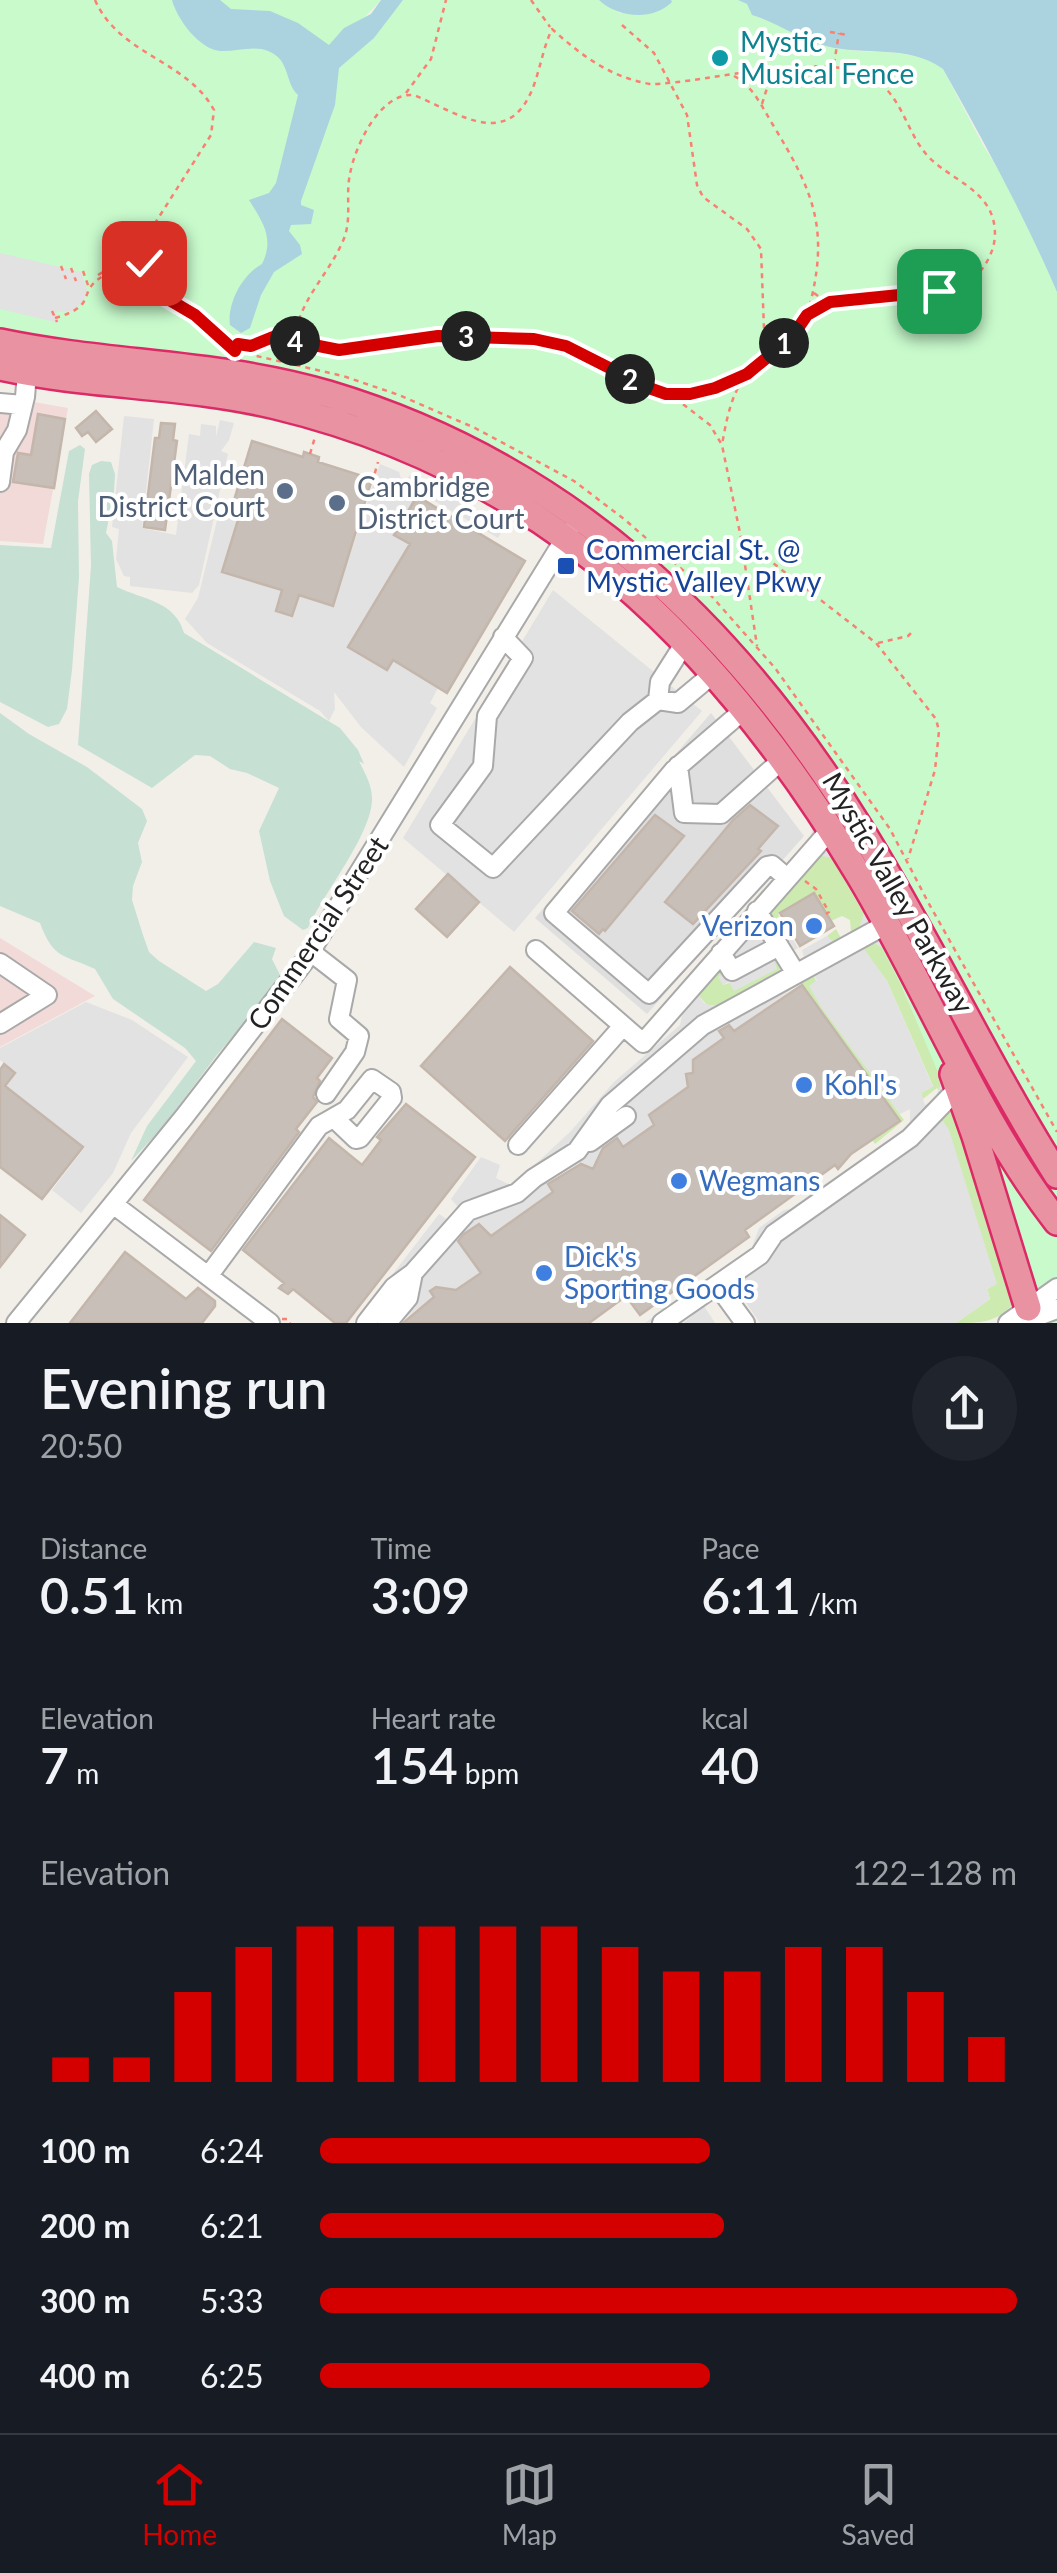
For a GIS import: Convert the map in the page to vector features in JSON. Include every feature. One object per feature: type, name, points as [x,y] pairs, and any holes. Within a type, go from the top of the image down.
[{"type":"highway","name":"Mystic Valley Parkway","points":[[0,342],[221,370],[343,398],[461,446],[572,525],[714,672],[783,759],[887,924],[920,985],[963,1082]]},
{"type":"highway","name":"Mystic Valley Parkway","points":[[0,368],[216,394],[336,422],[445,466],[513,502],[630,554],[694,613],[802,742],[872,848],[1057,1175]]},
{"type":"highway","points":[[963,1082],[1057,1222]]},
{"type":"highway","points":[[963,1082],[1035,1315]]},
{"type":"street","points":[[0,482],[4,452],[17,430],[23,406],[27,372]]},
{"type":"street","points":[[0,403],[23,406]]},
{"type":"street","name":"Commercial Street","points":[[16,1323],[270,1009],[311,952],[572,525]]},
{"type":"street","points":[[503,637],[523,658],[487,716],[484,766],[440,825],[493,868],[630,722],[658,700],[660,682],[686,641]]},
{"type":"street","points":[[658,700],[678,703],[714,672]]},
{"type":"street","points":[[744,709],[678,766],[555,909],[556,917],[649,994],[767,866],[793,877]]},
{"type":"street","points":[[678,766],[684,812],[720,814],[783,759]]},
{"type":"street","points":[[536,950],[643,1043],[757,911],[793,877],[830,829]]},
{"type":"street","points":[[757,911],[795,972]]},
{"type":"street","points":[[577,1151],[610,1104],[703,1024],[887,924]]},
{"type":"street","points":[[720,953],[732,971],[779,946]]},
{"type":"street","points":[[311,952],[348,980],[340,1019],[359,1036],[356,1052],[326,1094]]},
{"type":"street","points":[[0,964],[47,995],[0,1024]]},
{"type":"street","points":[[518,1144],[623,1026]]},
{"type":"street","points":[[662,1323],[762,1252],[774,1234],[910,1138],[963,1082]]},
{"type":"street","points":[[366,1323],[468,1210],[517,1193],[626,1116]]},
{"type":"street","points":[[208,1275],[320,1126],[335,1119]]},
{"type":"street","points":[[113,1204],[270,1323]]},
{"type":"street","points":[[387,1323],[408,1298],[413,1273]]},
{"type":"street","points":[[718,1286],[744,1323]]},
{"type":"street","points":[[1035,1315],[1057,1288]]},
{"type":"path","points":[[52,311],[56,320],[76,313],[101,275],[145,239],[211,135],[214,110],[193,82],[147,56],[119,34],[95,0]]},
{"type":"path","points":[[145,239],[144,263],[156,292],[195,315],[235,351],[238,344],[251,346],[273,337],[300,318],[348,227],[350,174],[363,136],[378,114],[405,94],[430,59],[446,0]]},
{"type":"path","points":[[531,0],[552,30],[580,54],[616,75],[650,84],[834,66],[860,70],[882,84],[926,154],[989,208],[995,234],[991,253],[982,270],[964,286],[828,303],[807,315]]},
{"type":"path","points":[[622,25],[654,54],[687,115],[696,185],[703,197],[747,229],[761,249],[765,358]]},
{"type":"path","points":[[405,94],[414,94],[469,120],[489,125],[502,123],[519,111],[530,93],[552,30]]},
{"type":"path","points":[[830,32],[848,35]]},
{"type":"path","points":[[834,66],[839,33]]},
{"type":"path","points":[[761,106],[768,85],[780,70]]},
{"type":"path","points":[[666,394],[701,392],[747,374],[792,337],[807,315],[813,292],[819,256],[813,202],[787,148],[751,90],[733,75]]},
{"type":"path","points":[[60,266],[66,279]]},
{"type":"path","points":[[71,268],[76,282]]},
{"type":"path","points":[[83,271],[90,288]]},
{"type":"path","points":[[813,292],[828,303]]},
{"type":"path","points":[[300,318],[318,345]]},
{"type":"path","points":[[273,337],[339,350],[438,336],[534,339],[566,346],[666,394],[699,415],[716,432],[722,445],[757,646]]},
{"type":"path","points":[[722,445],[731,407],[747,374]]},
{"type":"path","points":[[310,454],[317,432]]},
{"type":"path","points":[[372,483],[378,462]]},
{"type":"path","points":[[741,538],[876,643],[936,719],[939,731],[934,770],[908,862]]},
{"type":"path","points":[[876,643],[908,636],[913,631]]},
{"type":"path","points":[[793,877],[818,893],[829,912],[826,914]]},
{"type":"shaded area","points":[[0,253],[81,272],[87,290],[84,301],[73,311],[56,312],[59,323],[0,309]]},
{"type":"shaded area","points":[[0,396],[68,408],[43,544],[0,541]]},
{"type":"shaded area","points":[[124,416],[154,419],[142,528],[176,535],[189,434],[200,436],[201,424],[216,426],[216,437],[220,420],[234,423],[221,451],[228,454],[199,585],[192,593],[130,586],[130,577],[124,576],[116,559],[119,529],[112,527]]},
{"type":"shaded area","points":[[380,464],[399,472],[403,485],[410,475],[420,477],[505,526],[498,538],[419,492],[394,534],[410,544],[349,647],[387,670],[393,660],[438,688],[430,703],[437,708],[404,767],[361,727],[334,692],[335,709],[329,721],[320,711],[207,643],[185,619],[198,598],[219,512],[239,518],[282,590],[276,611],[292,616],[299,595],[333,606]]},
{"type":"shaded area","points":[[553,590],[702,711],[514,932],[403,838]]},
{"type":"shaded area","points":[[711,713],[804,836],[647,1014],[535,918]]},
{"type":"shaded area","points":[[813,828],[832,858],[817,855],[768,914],[773,922],[780,918],[798,948],[791,952],[798,961],[804,958],[802,950],[827,936],[834,942],[859,929],[864,914],[883,948],[873,942],[854,952],[864,949],[887,981],[933,1087],[921,1093],[925,1105],[935,1099],[942,1081],[952,1111],[933,1126],[943,1121],[949,1130],[997,1284],[987,1289],[990,1299],[956,1323],[760,1323],[735,1287],[743,1281],[740,1277],[734,1284],[733,1291],[754,1323],[735,1323],[713,1299],[704,1306],[715,1323],[684,1323],[691,1313],[677,1323],[645,1323],[752,1247],[759,1228],[910,1122],[910,1109],[900,1114],[821,1007],[809,986],[817,980],[813,974],[734,1031],[725,1020],[716,1027],[724,1038],[693,1060],[693,1073],[686,1074],[688,1087],[654,1125],[623,1147],[615,1135],[606,1141],[593,1169],[578,1162],[559,1175],[556,1171],[541,1176],[553,1192],[491,1236],[479,1225],[457,1238],[481,1273],[456,1290],[436,1288],[434,1297],[398,1323],[355,1323],[439,1214],[449,1221],[459,1208],[451,1199],[481,1157],[500,1165],[496,1178],[512,1186],[570,1132],[614,1082],[680,1025],[683,1011],[698,995],[704,1003],[715,1007],[779,971],[781,965],[774,960],[777,969],[734,991],[729,982],[723,985],[718,977],[726,973],[721,966],[703,989],[703,965],[809,841]]},
{"type":"shaded area","points":[[0,938],[95,996],[0,1047]]},
{"type":"shaded area","points":[[86,1002],[132,1020],[188,1057],[131,1133],[113,1173],[81,1213],[52,1190],[85,1147],[7,1086],[16,1073],[0,1060],[0,1048]]},
{"type":"green space","points":[[0,0],[381,0],[362,20],[365,46],[403,0],[599,0],[620,13],[671,0],[738,0],[747,4],[752,15],[817,43],[916,56],[943,69],[1015,196],[1057,292],[1057,1323],[1019,1323],[1015,1294],[960,1125],[904,991],[856,897],[813,828],[808,806],[726,696],[577,555],[424,470],[301,426],[200,407],[0,381]]},
{"type":"green space","points":[[80,445],[85,449],[78,501],[79,577],[72,670],[67,709],[59,724],[48,727],[0,702],[0,545],[51,548],[69,451]]},
{"type":"green space","points":[[111,462],[115,474],[106,533],[112,541],[117,587],[166,608],[180,622],[184,633],[340,728],[358,750],[371,789],[370,813],[356,846],[308,928],[303,930],[284,916],[270,881],[259,831],[279,788],[230,769],[210,756],[195,755],[152,788],[78,745],[91,566],[89,474],[92,465]]},
{"type":"green space","points":[[0,713],[87,767],[142,809],[147,821],[138,843],[142,862],[132,900],[149,952],[159,961],[206,991],[218,984],[254,942],[276,948],[272,959],[280,981],[131,1161],[147,1126],[196,1061],[185,1048],[113,999],[95,969],[55,950],[40,923],[0,906]]},
{"type":"green space","points":[[817,855],[832,858],[864,914],[859,929],[836,942],[827,936],[836,929],[841,938],[851,933],[850,920],[842,916],[831,921],[814,893],[778,914],[780,918],[773,922],[768,914]]},
{"type":"green space","points":[[873,942],[883,948],[891,962],[942,1079],[939,1091],[937,1088],[923,1099],[921,1093],[933,1086],[887,981],[864,950],[854,952]]},
{"type":"green space","points":[[776,959],[782,965],[778,973],[718,1006],[707,1005],[698,995],[719,967],[724,967],[723,985],[776,968]]},
{"type":"green space","points":[[813,974],[834,1021],[904,1120],[875,1144],[872,1140],[899,1121],[799,981]]},
{"type":"green space","points":[[949,1110],[960,1125],[1014,1302],[1002,1314],[981,1322],[956,1323],[990,1299],[987,1289],[996,1284],[943,1121],[934,1127],[932,1123]]},
{"type":"water","points":[[172,0],[220,0],[231,9],[270,11],[298,23],[329,45],[344,28],[371,14],[381,0],[403,0],[374,38],[339,68],[335,105],[301,201],[301,205],[314,210],[311,224],[291,225],[289,231],[302,254],[274,272],[250,328],[241,333],[230,325],[231,308],[243,282],[262,264],[267,246],[265,230],[249,200],[269,193],[276,183],[298,95],[275,55],[257,49],[220,51],[204,45],[190,32]]},
{"type":"water","points":[[599,0],[672,2],[655,12],[635,15],[616,11]]},
{"type":"water","points":[[738,0],[1057,0],[1057,292],[1017,207],[943,69],[916,56],[817,43],[752,15],[747,4]]},
{"type":"building","points":[[96,411],[112,429],[96,442],[88,432],[82,436],[76,428]]},
{"type":"building","points":[[38,414],[65,419],[54,488],[13,482],[18,453],[31,455]]},
{"type":"building","points":[[161,423],[175,424],[173,440],[177,441],[165,530],[144,527],[155,438],[159,438]]},
{"type":"building","points":[[252,441],[303,457],[304,452],[319,457],[318,462],[372,479],[333,606],[299,595],[292,616],[276,611],[282,590],[222,572],[241,510],[232,507]]},
{"type":"building","points":[[417,496],[525,561],[447,693],[393,660],[387,670],[348,647],[410,544],[394,535]]},
{"type":"building","points":[[750,805],[778,826],[758,849],[761,851],[693,924],[665,902]]},
{"type":"building","points":[[655,815],[684,836],[599,934],[572,911]]},
{"type":"building","points":[[448,874],[479,902],[447,937],[416,909]]},
{"type":"building","points":[[814,893],[834,926],[800,946],[780,913]]},
{"type":"building","points":[[510,967],[593,1041],[505,1141],[421,1066]]},
{"type":"building","points":[[802,985],[900,1121],[851,1154],[838,1169],[835,1165],[745,1230],[749,1237],[640,1315],[626,1296],[589,1323],[403,1323],[434,1297],[430,1291],[436,1287],[456,1290],[481,1273],[458,1241],[464,1234],[479,1224],[491,1236],[553,1192],[548,1184],[581,1164],[593,1169],[603,1148],[617,1138],[623,1147],[654,1125],[649,1115],[688,1087],[686,1074],[693,1073],[693,1060],[724,1038],[719,1031],[729,1025],[734,1031]]},
{"type":"building","points":[[282,1019],[332,1058],[317,1078],[320,1081],[313,1097],[317,1102],[296,1129],[299,1132],[211,1251],[144,1200]]},
{"type":"building","points":[[4,1064],[15,1073],[5,1086],[83,1147],[42,1199],[0,1167],[0,1070]]},
{"type":"building","points":[[406,1104],[475,1157],[346,1323],[335,1323],[293,1289],[288,1294],[279,1288],[284,1283],[243,1250],[329,1138],[362,1165],[381,1140],[377,1137]]},
{"type":"building","points":[[0,1215],[25,1235],[0,1267]]},
{"type":"building","points":[[125,1252],[186,1299],[198,1288],[215,1301],[215,1306],[202,1323],[70,1323]]},
{"type":"place","name":"Mystic Musical Fence","points":[[720,58]]},
{"type":"place","name":"Malden District Court","points":[[285,491]]},
{"type":"place","name":"Cambridge District Court","points":[[337,503]]},
{"type":"place","name":"Commercial St. @ Mystic Valley Pkwy","points":[[566,566]]},
{"type":"place","name":"Verizon","points":[[814,926]]},
{"type":"place","name":"Kohl's","points":[[804,1085]]},
{"type":"place","name":"Wegmans","points":[[679,1181]]},
{"type":"place","name":"Dick's Sporting Goods","points":[[544,1273]]},
{"type":"route","points":[[144,263],[156,292],[195,315],[235,351],[238,344],[251,346],[273,337],[339,350],[438,336],[534,339],[566,346],[666,394],[701,392],[747,374],[792,337],[807,315],[830,302],[939,291]]}]
